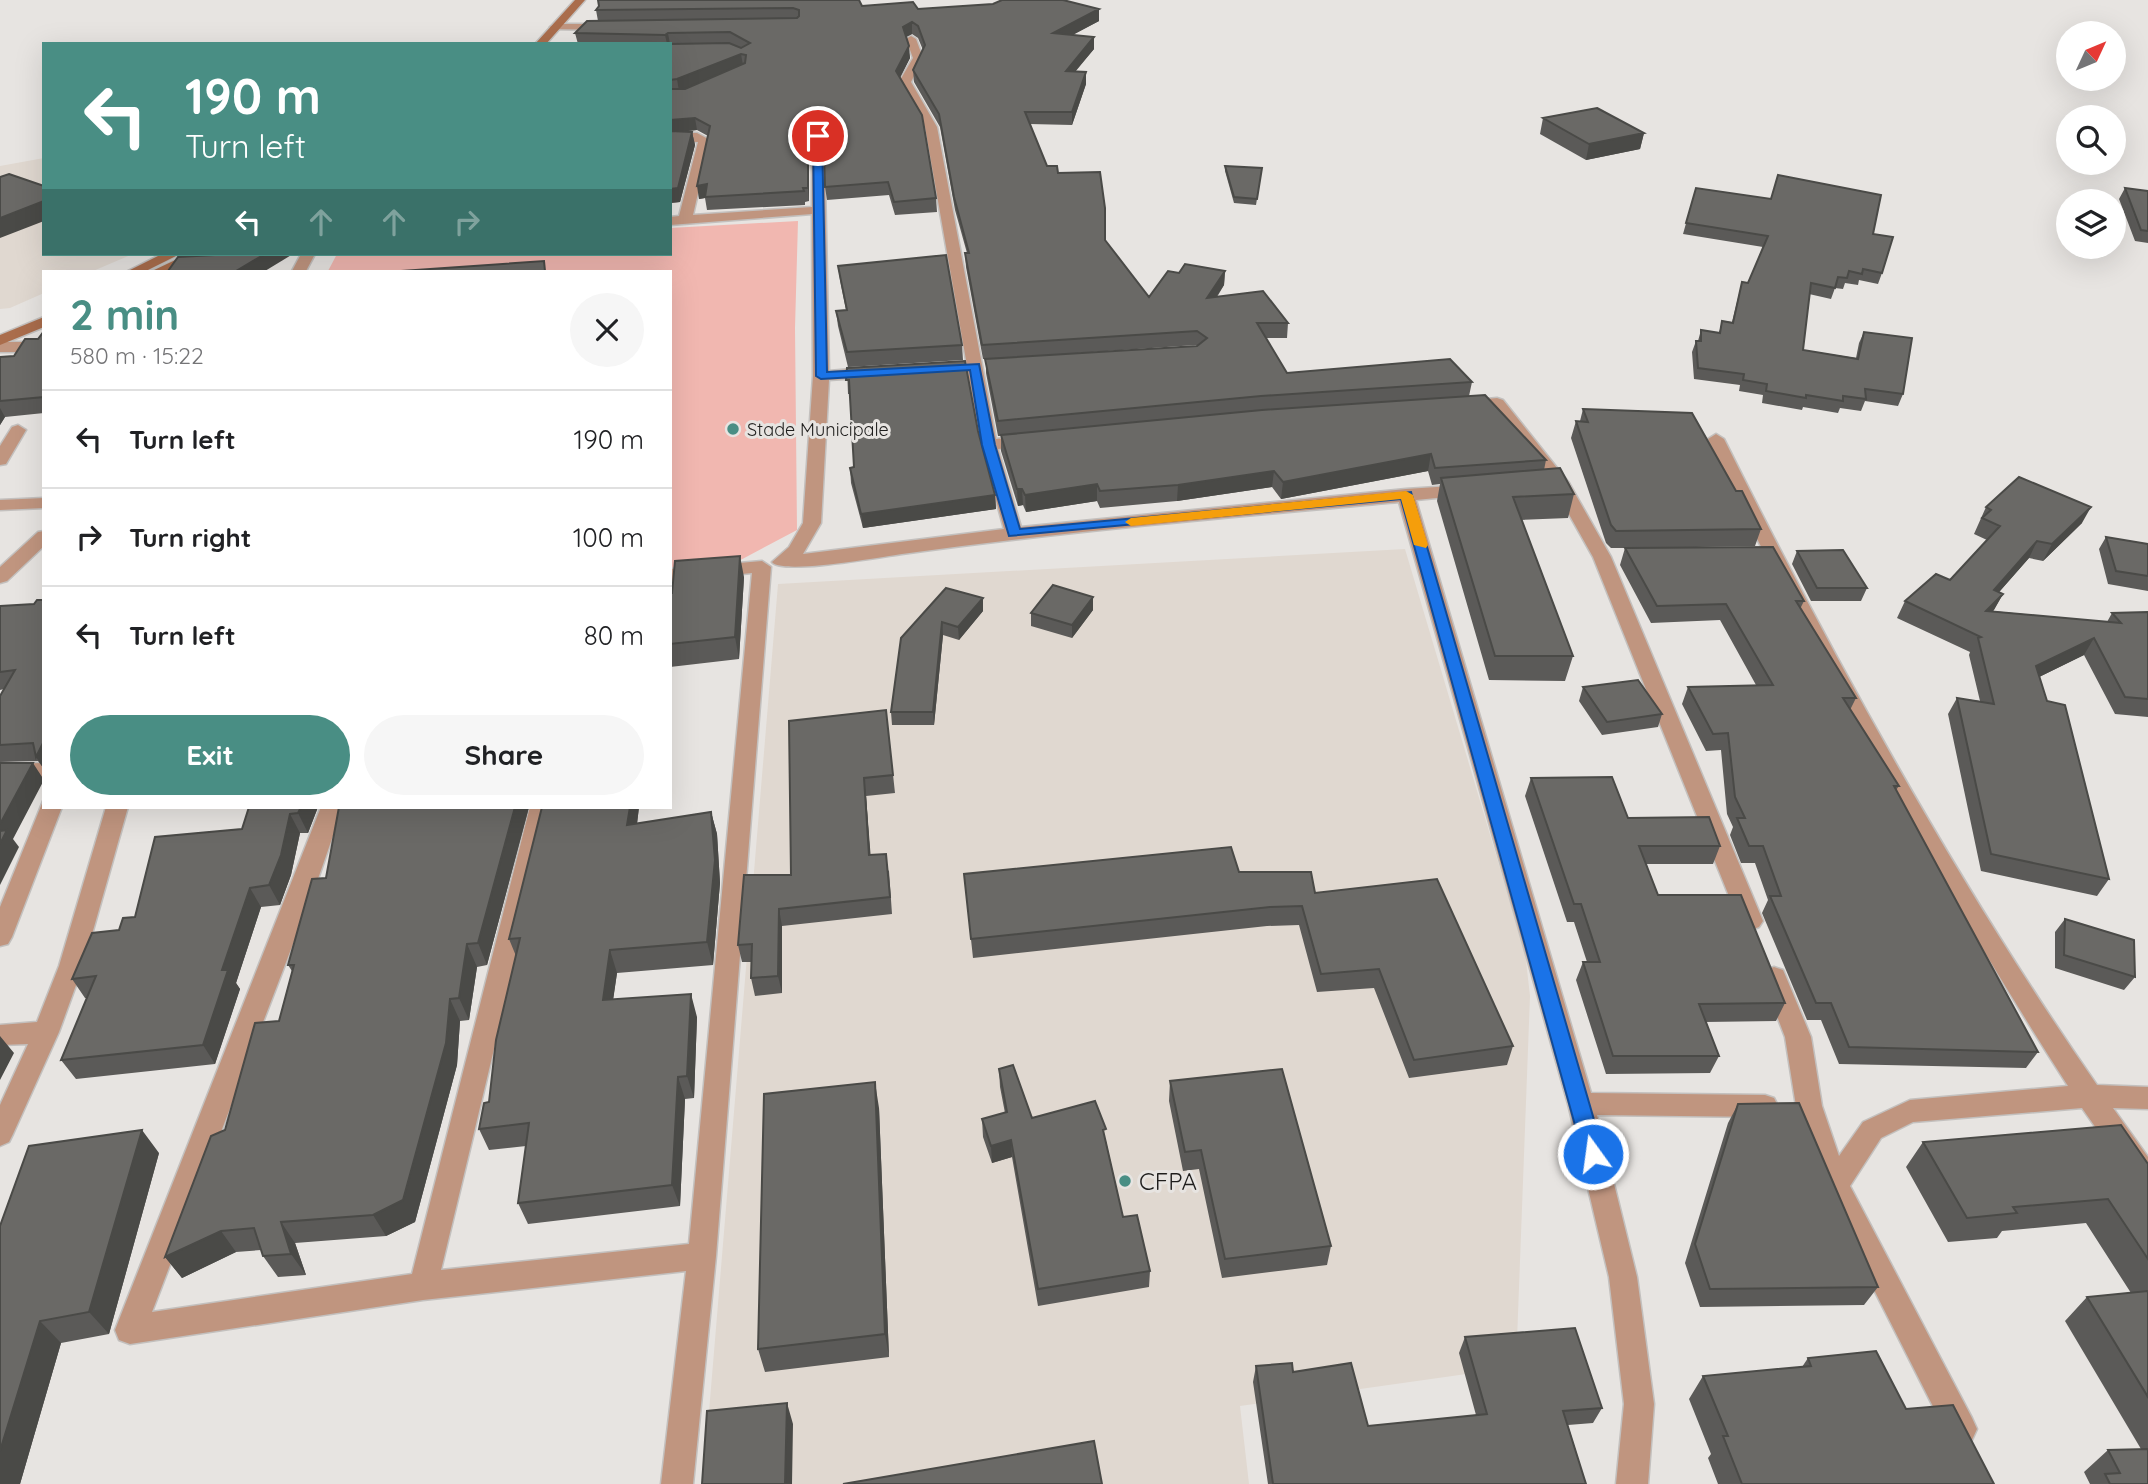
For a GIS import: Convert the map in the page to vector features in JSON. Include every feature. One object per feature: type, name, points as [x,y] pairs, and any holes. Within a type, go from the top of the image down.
[{"type":"main road","points":[[527,42],[580,0]]},
{"type":"main road","points":[[542,42],[566,13]]},
{"type":"main road","points":[[137,270],[169,256]]},
{"type":"main road","points":[[161,270],[195,256]]},
{"type":"main road","points":[[0,328],[42,311]]},
{"type":"main road","points":[[0,340],[42,322]]},
{"type":"street","points":[[555,27],[621,27]]},
{"type":"street","points":[[911,39],[918,58],[905,82],[931,127],[989,445],[1014,533]]},
{"type":"street","points":[[672,137],[697,136],[704,140],[685,220]]},
{"type":"street","points":[[787,561],[805,539],[812,523],[821,376],[818,136]]},
{"type":"street","points":[[672,220],[818,210]]},
{"type":"street","points":[[0,347],[42,347]]},
{"type":"street","points":[[821,376],[886,372]]},
{"type":"street","points":[[1441,407],[1497,404],[1560,483],[1602,557],[1798,1038],[1809,1106],[1835,1185],[1970,1447]]},
{"type":"street","points":[[0,460],[18,430]]},
{"type":"street","points":[[1716,439],[1765,554],[1976,920],[2086,1096],[2148,1179]]},
{"type":"street","points":[[989,445],[1043,440]]},
{"type":"street","points":[[1534,485],[1560,483]]},
{"type":"street","points":[[672,575],[844,557],[1014,533],[1483,489]]},
{"type":"street","points":[[1406,495],[1581,1104],[1623,1277],[1639,1404],[1632,1484]]},
{"type":"street","points":[[0,505],[42,503]]},
{"type":"street","points":[[0,577],[42,538]]},
{"type":"street","points":[[1602,557],[1628,557]]},
{"type":"street","points":[[677,1484],[702,1256],[762,567]]},
{"type":"street","points":[[0,771],[42,770]]},
{"type":"street","points":[[0,937],[50,809]]},
{"type":"street","points":[[0,1134],[46,1032],[71,966],[116,809]]},
{"type":"street","points":[[331,809],[308,876],[130,1330],[423,1286],[702,1256]]},
{"type":"street","points":[[423,1286],[541,809]]},
{"type":"street","points":[[0,1035],[46,1032]]},
{"type":"street","points":[[1835,1185],[1872,1130],[1910,1111],[2086,1096],[2148,1098]]},
{"type":"street","points":[[1581,1104],[1809,1106]]},
{"type":"shaded area","points":[[42,158],[42,256],[128,256],[95,270],[42,270],[42,294],[10,308],[0,309],[0,166]]},
{"type":"shaded area","name":"Stade Municipale","points":[[798,221],[795,328],[797,530],[733,564],[672,569],[672,270],[329,270],[336,256],[672,256],[672,228]]},
{"type":"shaded area","name":"CFPA","points":[[1405,549],[1525,952],[1530,996],[1516,1367],[1240,1406],[1249,1484],[703,1484],[778,584]]},
{"type":"building","points":[[598,0],[859,0],[862,6],[913,2],[918,9],[993,4],[1002,0],[1063,0],[1099,9],[1053,33],[1094,37],[1066,71],[1086,72],[1072,112],[1025,112],[1047,166],[1057,166],[1058,173],[1100,172],[1105,208],[1105,240],[1149,297],[1168,271],[1179,273],[1185,264],[1225,271],[1207,298],[1263,291],[1288,323],[1257,323],[1287,373],[1450,359],[1472,382],[1261,396],[998,421],[985,359],[1197,346],[1207,338],[1197,331],[982,345],[965,253],[969,253],[954,197],[939,114],[913,70],[925,45],[918,26],[912,22],[903,27],[909,46],[896,71],[922,115],[936,198],[894,202],[888,182],[825,187],[823,120],[820,118],[808,123],[808,188],[803,188],[804,191],[705,197],[707,184],[697,186],[710,126],[695,118],[672,120],[672,89],[685,89],[745,63],[746,55],[741,54],[672,80],[672,44],[729,43],[741,48],[750,43],[730,32],[665,35],[575,33],[587,21],[797,18],[799,10],[596,10],[599,6]]},
{"type":"building","points":[[1597,108],[1644,133],[1589,144],[1543,118]]},
{"type":"building","points":[[672,131],[692,132],[678,188],[672,189]]},
{"type":"building","points":[[1225,166],[1262,168],[1257,199],[1234,197]]},
{"type":"building","points":[[9,174],[42,185],[42,202],[0,218],[0,177]]},
{"type":"building","points":[[1778,175],[1881,195],[1873,234],[1893,237],[1882,273],[1863,269],[1862,274],[1849,271],[1847,278],[1838,277],[1835,288],[1811,283],[1803,350],[1858,359],[1864,332],[1912,338],[1903,394],[1865,389],[1866,399],[1843,396],[1843,401],[1806,395],[1806,398],[1766,391],[1767,384],[1743,380],[1744,374],[1698,368],[1696,341],[1701,341],[1701,330],[1720,333],[1722,321],[1733,323],[1742,282],[1748,283],[1768,236],[1686,223],[1696,188],[1771,199]]},
{"type":"building","points":[[2125,189],[2148,191],[2148,231],[2141,230]]},
{"type":"building","points":[[946,255],[962,345],[847,352],[836,311],[847,310],[838,266]]},
{"type":"building","points":[[262,256],[238,270],[169,270],[178,257]]},
{"type":"building","points":[[544,261],[545,270],[415,270]]},
{"type":"building","points":[[42,334],[42,397],[0,401],[0,357],[14,356],[25,339],[38,339]]},
{"type":"building","points":[[965,361],[978,431],[995,495],[861,514],[850,468],[854,467],[847,368]]},
{"type":"building","points":[[1485,395],[1546,460],[1435,468],[1431,454],[1283,482],[1274,471],[1178,485],[1100,491],[1097,484],[1025,495],[1022,489],[1017,489],[1001,435],[1262,410]]},
{"type":"building","points":[[1583,409],[1692,413],[1736,491],[1742,491],[1761,529],[1616,531],[1611,525],[1576,421],[1588,422]]},
{"type":"building","points":[[1560,468],[1574,494],[1513,497],[1573,656],[1495,656],[1441,478]]},
{"type":"building","points":[[2019,477],[2091,507],[2052,544],[2037,541],[1994,590],[2003,594],[1986,611],[2121,623],[2112,613],[2148,612],[2148,699],[2125,697],[2094,638],[2036,666],[2047,701],[2065,705],[2109,879],[1991,854],[1957,698],[1994,704],[1978,638],[1981,637],[1905,601],[1936,574],[1950,580],[2000,526],[1982,518],[1991,510],[1986,507]]},
{"type":"building","points":[[2106,537],[2148,544],[2148,576],[2116,571]]},
{"type":"building","points":[[1773,547],[1804,601],[1796,601],[1856,698],[1843,698],[1899,786],[1894,786],[2038,1052],[1849,1047],[1831,1003],[1816,1003],[1770,896],[1781,896],[1763,846],[1749,846],[1737,818],[1745,818],[1735,797],[1728,733],[1713,734],[1688,687],[1773,685],[1726,604],[1657,606],[1625,548]]},
{"type":"building","points":[[1843,550],[1867,588],[1817,588],[1797,551]]},
{"type":"building","points":[[740,556],[735,637],[672,644],[675,561]]},
{"type":"building","points":[[1053,585],[1093,597],[1072,625],[1031,613]]},
{"type":"building","points":[[946,588],[983,598],[958,627],[942,622],[933,712],[891,712],[901,638]]},
{"type":"building","points":[[37,600],[42,600],[42,745],[36,757],[33,743],[0,745],[0,696],[15,670],[0,672],[0,606],[34,604]]},
{"type":"building","points":[[1638,680],[1662,714],[1607,722],[1583,687]]},
{"type":"building","points":[[886,710],[893,775],[864,778],[869,855],[886,854],[890,897],[779,909],[778,976],[751,978],[752,944],[738,945],[744,875],[791,875],[789,721]]},
{"type":"building","points":[[0,763],[33,763],[0,824]]},
{"type":"building","points":[[1612,777],[1628,818],[1709,817],[1720,846],[1639,846],[1658,895],[1741,895],[1785,1003],[1699,1004],[1719,1056],[1613,1056],[1583,962],[1600,962],[1581,904],[1574,904],[1531,778]]},
{"type":"building","points":[[248,809],[300,809],[298,813],[290,814],[281,855],[269,885],[250,888],[222,970],[228,970],[203,1045],[61,1060],[96,976],[72,979],[92,933],[119,930],[123,918],[135,917],[155,837],[242,829]]},
{"type":"building","points":[[339,809],[514,809],[478,943],[467,944],[459,998],[450,999],[446,1043],[403,1200],[373,1215],[281,1222],[291,1254],[263,1256],[254,1228],[221,1231],[165,1257],[211,1136],[225,1130],[255,1023],[279,1021],[294,965],[288,965],[312,879],[326,878]]},
{"type":"building","points":[[542,809],[630,809],[627,825],[711,812],[715,860],[707,942],[610,950],[603,1000],[691,994],[687,1076],[678,1077],[672,1185],[518,1203],[529,1123],[479,1129],[484,1103],[489,1102],[496,1040],[520,938],[509,939]]},
{"type":"building","points":[[7,830],[0,844],[0,831]]},
{"type":"building","points":[[1231,847],[1239,872],[1311,872],[1315,893],[1437,879],[1513,1046],[1414,1060],[1379,969],[1321,974],[1302,906],[1270,907],[971,939],[964,874]]},
{"type":"building","points":[[2065,919],[2134,940],[2135,977],[2064,955]]},
{"type":"building","points":[[1013,1065],[1032,1118],[1095,1101],[1106,1129],[1103,1130],[1123,1217],[1137,1215],[1150,1271],[1038,1289],[1011,1140],[991,1146],[982,1119],[1007,1112],[999,1069]]},
{"type":"building","points":[[1282,1069],[1331,1246],[1225,1259],[1201,1150],[1185,1152],[1170,1081]]},
{"type":"building","points":[[875,1082],[885,1334],[758,1349],[764,1094]]},
{"type":"building","points":[[1799,1103],[1878,1287],[1710,1289],[1695,1244],[1738,1104]]},
{"type":"building","points":[[2121,1125],[2148,1164],[2148,1259],[2108,1199],[2013,1207],[2017,1213],[1967,1218],[1923,1142]]},
{"type":"building","points":[[142,1130],[89,1312],[40,1321],[0,1451],[0,1226],[29,1146]]},
{"type":"building","points":[[2148,1291],[2148,1397],[2087,1297]]},
{"type":"building","points":[[1575,1328],[1602,1408],[1563,1411],[1586,1484],[1273,1484],[1256,1366],[1292,1363],[1293,1372],[1351,1363],[1368,1426],[1487,1414],[1465,1337]]},
{"type":"building","points":[[1876,1351],[1906,1409],[1953,1405],[1994,1484],[1742,1484],[1723,1436],[1728,1436],[1703,1376],[1811,1366],[1808,1358]]},
{"type":"building","points":[[787,1403],[785,1484],[702,1484],[707,1411]]},
{"type":"building","points":[[1094,1441],[1102,1484],[843,1484]]},
{"type":"building","points":[[2148,1449],[2148,1484],[2110,1484],[2105,1474],[2120,1473],[2108,1450]]},
{"type":"slow traffic","points":[[1131,522],[1406,495],[1421,545]]},
{"type":"place","name":"Stade Municipale","points":[[733,429]]},
{"type":"place","name":"CFPA","points":[[1125,1181]]},
{"type":"route","points":[[818,136],[821,376],[975,366],[989,445],[1014,533],[1406,495],[1581,1104],[1593,1154]]}]
